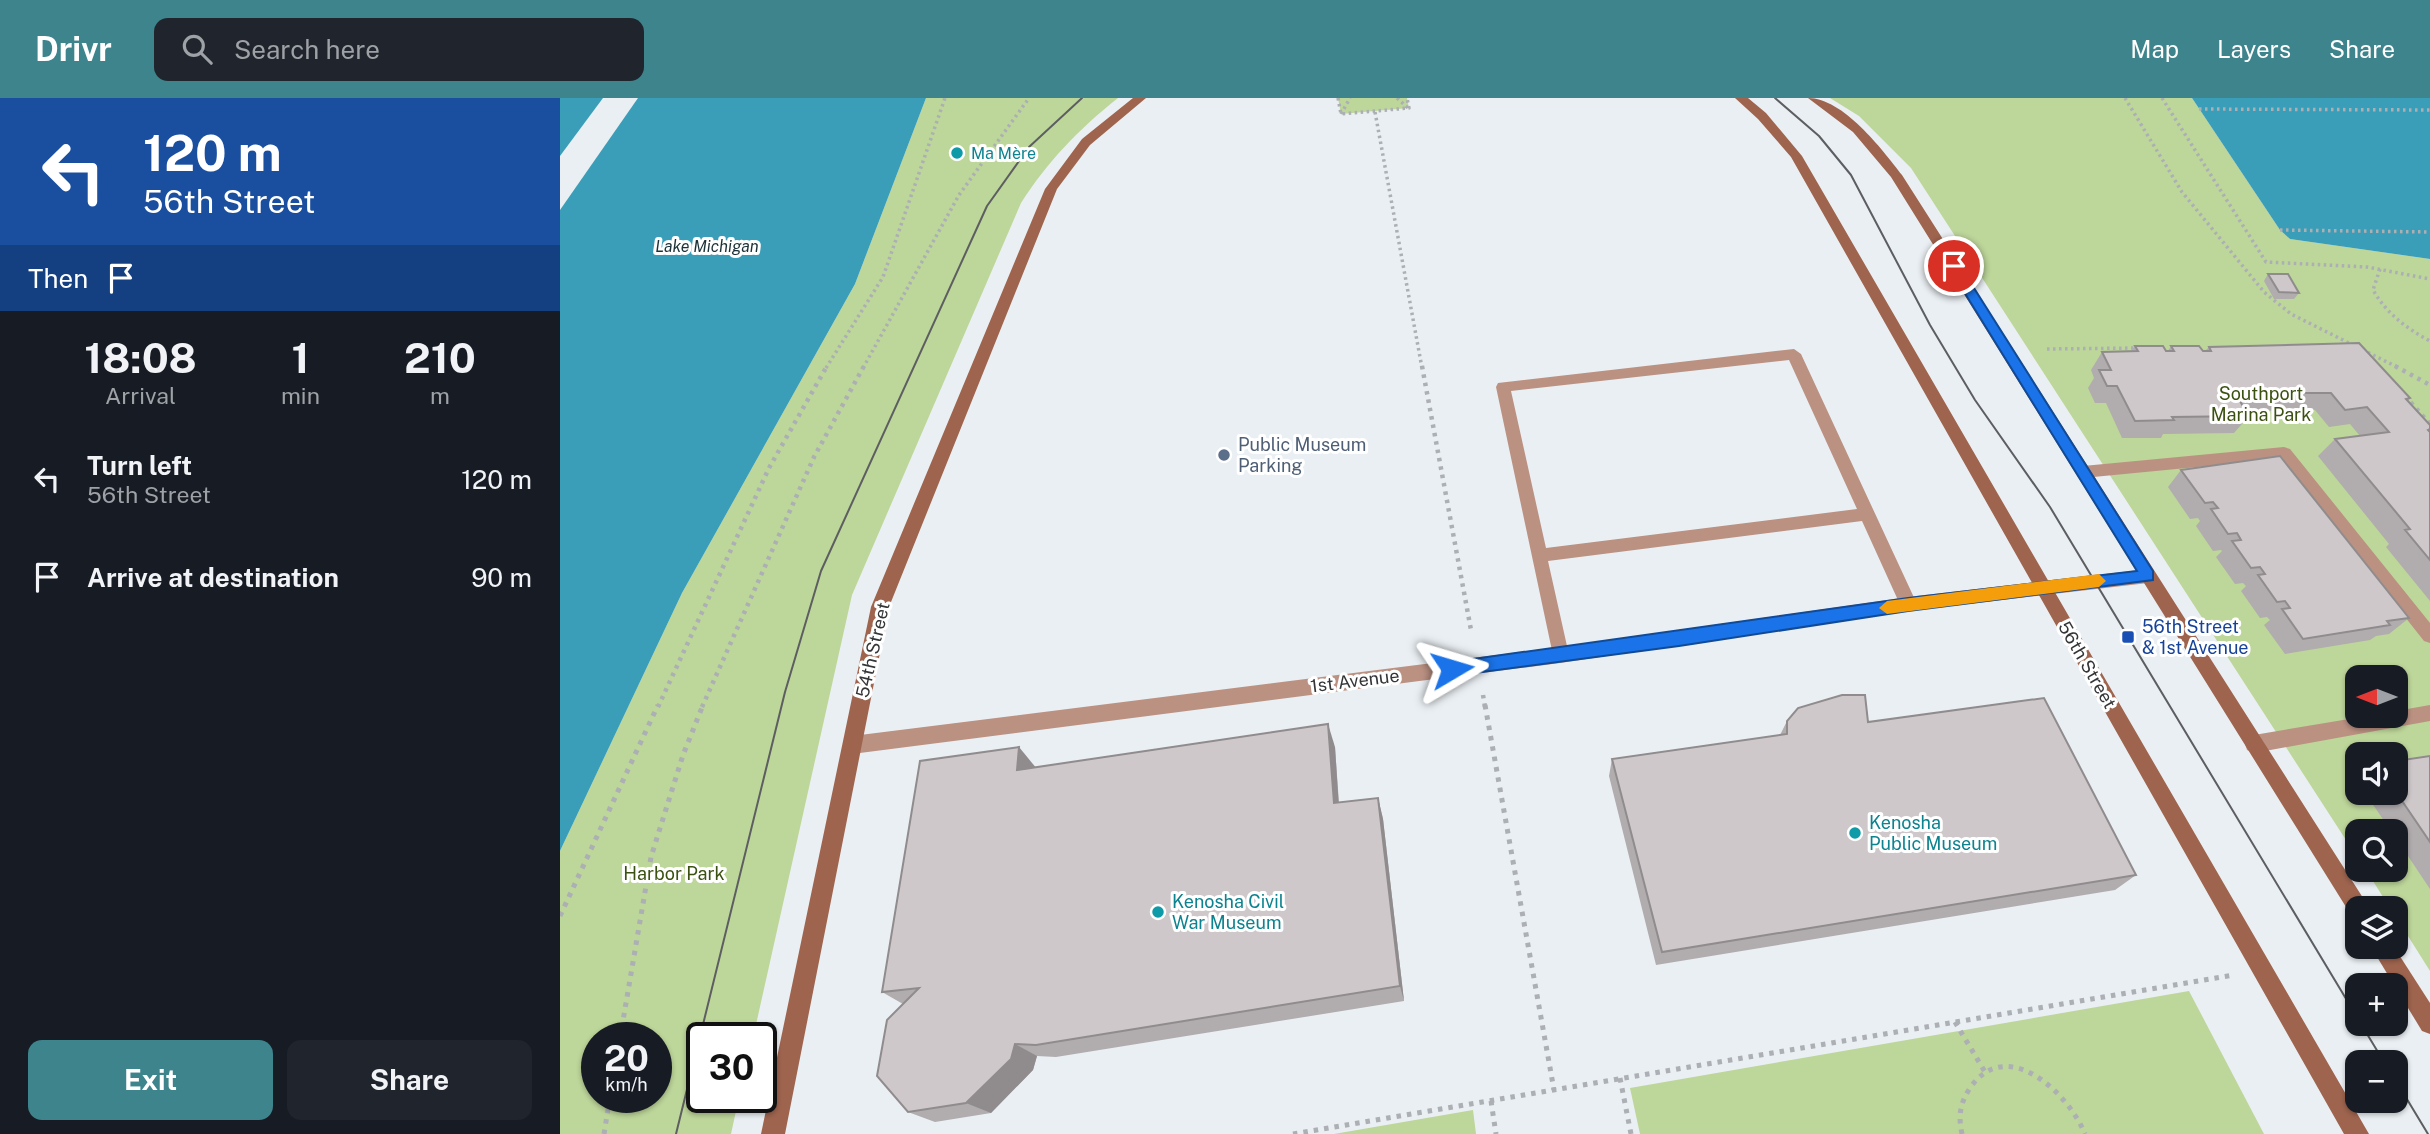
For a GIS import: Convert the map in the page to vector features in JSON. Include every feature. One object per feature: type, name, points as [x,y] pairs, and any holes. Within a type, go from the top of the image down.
[{"type":"street","name":"54th Street","points":[[773,1134],[880,607],[1051,189],[1086,142],[1140,98]]},
{"type":"street","name":"56th Street","points":[[1741,98],[1762,116],[1796,156],[2357,1134]]},
{"type":"street","points":[[1814,98],[1857,129],[1896,174],[2350,896]]},
{"type":"street","points":[[1560,655],[1503,387],[1794,354],[1908,604]]},
{"type":"street","points":[[2083,472],[2284,453],[2430,636]]},
{"type":"street","points":[[1539,555],[1867,514]]},
{"type":"street","name":"1st Avenue","points":[[852,745],[1560,655],[1908,604],[2148,576]]},
{"type":"street","points":[[2254,744],[2430,713]]},
{"type":"street","points":[[2390,959],[2430,1023]]},
{"type":"path","points":[[560,915],[769,468],[808,396],[883,277],[945,98]]},
{"type":"path","points":[[623,1022],[651,857],[683,755],[714,677],[814,457],[860,372],[959,195],[1029,98]]},
{"type":"path","points":[[1338,98],[1340,114]]},
{"type":"path","points":[[1340,114],[1353,98]]},
{"type":"path","points":[[1407,98],[1409,108]]},
{"type":"path","points":[[2125,98],[2182,192],[2264,292],[2291,314],[2358,345],[2430,385]]},
{"type":"path","points":[[2162,98],[2266,262],[2380,269],[2430,279]]},
{"type":"path","points":[[1397,99],[1409,108]]},
{"type":"path","points":[[1340,114],[1409,108]]},
{"type":"path","points":[[2199,109],[2430,110]]},
{"type":"path","points":[[1375,112],[1471,630]]},
{"type":"path","points":[[2280,230],[2430,232]]},
{"type":"path","points":[[2380,269],[2373,290],[2378,301],[2404,328],[2430,341]]},
{"type":"path","points":[[2047,349],[2144,348]]},
{"type":"path","points":[[2350,351],[2373,361]]},
{"type":"path","points":[[2397,388],[2430,424]]},
{"type":"path","points":[[1483,695],[1554,1090]]},
{"type":"path","points":[[1293,1134],[2263,971]]},
{"type":"path","points":[[1955,1022],[1985,1072]]},
{"type":"path","points":[[1962,1134],[1960,1105],[1968,1088],[1985,1072],[1997,1068],[2017,1068],[2038,1075],[2057,1088],[2073,1107],[2085,1134]]},
{"type":"path","points":[[1620,1078],[1631,1134]]},
{"type":"path","points":[[1491,1101],[1496,1134]]},
{"type":"path","points":[[604,1134],[607,1113]]},
{"type":"green space","name":"Harbor Park","points":[[926,98],[1118,98],[1065,146],[1021,203],[852,595],[757,1022],[686,1022],[686,1113],[736,1113],[731,1134],[560,1134],[560,851],[682,593],[855,284]]},
{"type":"green space","points":[[1338,98],[1407,98],[1409,108],[1341,114]]},
{"type":"green space","name":"Southport Marina Park","points":[[1830,98],[2192,98],[2280,230],[2290,239],[2430,259],[2430,971],[2408,936],[2408,896],[2382,896],[2374,882],[2408,882],[2408,819],[2345,819],[2345,838],[1911,168],[1859,116]]},
{"type":"green space","points":[[2189,991],[2264,1134],[1640,1134],[1630,1088]]},
{"type":"green space","points":[[1473,1110],[1476,1134],[1334,1134]]},
{"type":"water","name":"Lake Michigan","points":[[560,98],[926,98],[855,284],[682,593],[560,851]]},
{"type":"water","points":[[2192,98],[2430,98],[2430,259],[2290,239],[2280,230]]},
{"type":"pier","points":[[603,98],[638,98],[560,210],[560,156]]},
{"type":"building","points":[[2268,274],[2288,274],[2299,293],[2279,292]]},
{"type":"building","points":[[2359,343],[2410,398],[2406,399],[2430,425],[2430,560],[2405,530],[2410,529],[2335,439],[2389,432],[2367,407],[2345,410],[2331,393],[2235,393],[2249,416],[2172,417],[2174,420],[2135,421],[2117,386],[2107,386],[2099,370],[2111,370],[2102,352],[2138,351],[2135,346],[2163,346],[2166,351],[2174,351],[2171,346],[2199,346],[2203,351],[2211,351],[2209,347]]},
{"type":"building","points":[[2280,456],[2409,618],[2387,621],[2390,625],[2303,639],[2282,609],[2290,608],[2285,601],[2277,602],[2258,575],[2265,574],[2260,567],[2251,568],[2232,541],[2241,540],[2237,533],[2228,534],[2211,509],[2218,508],[2213,502],[2205,503],[2181,470]]},
{"type":"building","name":"Kenosha Public Museum","points":[[1842,695],[1865,695],[1868,722],[2044,698],[2136,875],[1662,952],[1612,759],[1787,734],[1787,721],[1798,708]]},
{"type":"building","name":"Kenosha Civil War Museum","points":[[1328,724],[1334,803],[1378,798],[1400,986],[1036,1045],[1015,1044],[1011,1059],[966,1103],[908,1112],[877,1076],[887,1020],[919,988],[882,992],[920,761],[1019,747],[1017,770]]},
{"type":"building","points":[[2430,756],[2430,842],[2405,805],[2408,805],[2408,759]]},
{"type":"tram line","points":[[676,1134],[785,692],[821,571],[987,206],[1029,147],[1082,98]]},
{"type":"tram line","points":[[1775,98],[1819,136],[1851,175],[1930,325],[1975,400],[2050,507],[2345,997]]},
{"type":"tram line","points":[[2368,1036],[2377,1050]]},
{"type":"tram line","points":[[2408,1101],[2428,1134]]},
{"type":"slow traffic","points":[[1887,608],[2099,581]]},
{"type":"place","name":"Ma Mère","points":[[957,153]]},
{"type":"place","name":"Public Museum Parking","points":[[1224,455]]},
{"type":"place","name":"56th Street & 1st Avenue","points":[[2128,637]]},
{"type":"place","name":"Kenosha Public Museum","points":[[1855,833]]},
{"type":"place","name":"Kenosha Civil War Museum","points":[[1158,912]]},
{"type":"route","points":[[1452,669],[1679,639],[1908,604],[2148,576],[1954,266]]}]
